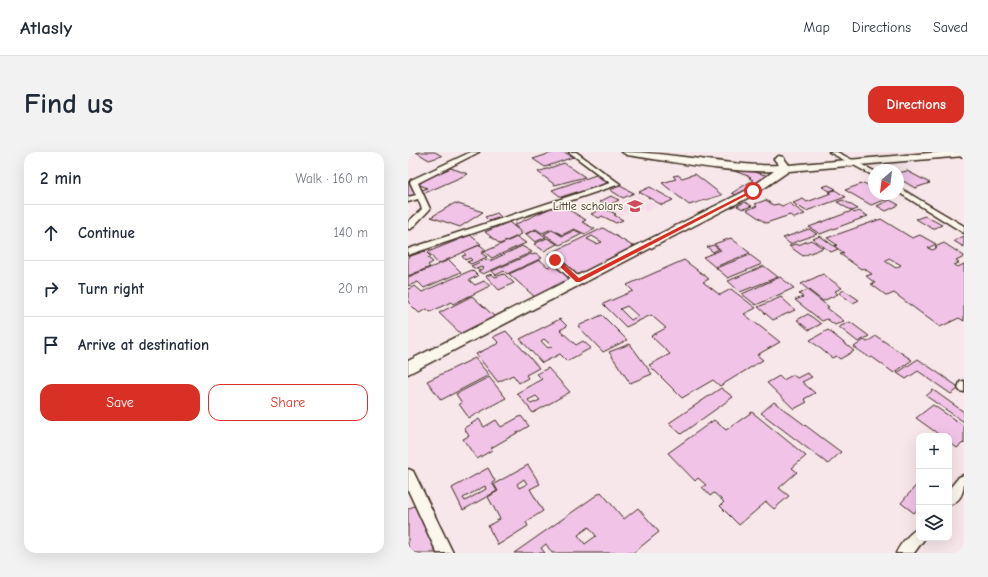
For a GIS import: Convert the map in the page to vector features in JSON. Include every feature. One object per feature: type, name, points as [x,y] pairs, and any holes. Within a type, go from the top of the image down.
[{"type":"main road","points":[[627,152],[720,166],[756,169],[836,154],[891,152]]},
{"type":"main road","points":[[690,152],[716,155]]},
{"type":"main road","points":[[761,159],[783,164],[853,162],[964,153]]},
{"type":"main road","points":[[408,368],[753,191],[783,164]]},
{"type":"street","points":[[426,209],[414,182],[476,152]]},
{"type":"street","points":[[408,252],[616,184],[572,152]]},
{"type":"street","points":[[836,154],[868,171]]},
{"type":"street","points":[[904,193],[964,230]]},
{"type":"street","points":[[408,200],[420,196]]},
{"type":"street","points":[[408,221],[426,209]]},
{"type":"street","points":[[408,228],[426,209]]},
{"type":"street","points":[[555,260],[578,281]]},
{"type":"street","points":[[408,475],[445,553]]},
{"type":"street","points":[[952,495],[964,481]]},
{"type":"street","points":[[904,553],[916,539]]},
{"type":"shaded area","name":"Little scholars","points":[[636,195],[659,206],[646,212],[638,208],[621,216],[607,208]]},
{"type":"building","points":[[416,152],[435,152],[442,156],[429,160]]},
{"type":"building","points":[[554,152],[564,152],[573,157],[545,167],[533,159]]},
{"type":"building","points":[[564,163],[585,177],[555,185],[538,172]]},
{"type":"building","points":[[451,168],[468,174],[425,193],[420,191],[427,188],[418,184],[422,182],[420,181]]},
{"type":"building","points":[[736,169],[741,171],[744,169],[769,176],[739,196],[732,193],[753,180],[749,178],[751,177],[734,171]]},
{"type":"building","points":[[907,171],[930,183],[915,188],[904,182],[904,172]]},
{"type":"building","points":[[695,174],[722,195],[689,205],[662,183],[676,179],[673,176],[678,175],[682,178]]},
{"type":"building","points":[[596,175],[609,184],[579,194],[577,192],[561,197],[552,190]]},
{"type":"building","points":[[411,181],[418,196],[408,198],[408,182]]},
{"type":"building","points":[[864,183],[868,185],[868,200],[885,200],[871,205],[845,190]]},
{"type":"building","points":[[828,185],[836,189],[830,191],[822,187]]},
{"type":"building","points":[[620,186],[634,193],[623,198],[610,190]]},
{"type":"building","points":[[650,187],[673,200],[662,205],[639,192]]},
{"type":"building","points":[[835,190],[846,197],[806,211],[793,203],[803,199],[807,202]]},
{"type":"building","points":[[611,196],[619,200],[607,206],[599,202]]},
{"type":"building","points":[[766,200],[773,205],[778,204],[782,206],[789,203],[805,214],[794,218],[790,215],[766,223],[747,210],[757,206],[755,204]]},
{"type":"building","points":[[843,200],[858,209],[852,211],[837,202]]},
{"type":"building","points":[[890,200],[899,205],[886,211],[877,206]]},
{"type":"building","points":[[745,202],[752,206],[743,209],[737,206]]},
{"type":"building","points":[[455,203],[483,212],[460,227],[431,217]]},
{"type":"building","points":[[559,204],[586,220],[582,222],[595,229],[585,234],[574,229],[562,235],[552,229],[542,233],[536,229],[525,234],[514,225]]},
{"type":"building","points":[[603,208],[616,214],[614,215],[623,220],[616,223],[602,216],[599,218],[591,214]]},
{"type":"building","points":[[852,211],[854,213],[859,211],[868,216],[820,234],[809,227]]},
{"type":"building","points":[[497,213],[501,217],[489,221],[485,217]]},
{"type":"building","points":[[925,216],[942,225],[933,229],[916,219]]},
{"type":"building","points":[[881,219],[912,238],[920,235],[936,244],[928,248],[932,250],[944,243],[964,256],[956,261],[959,263],[954,265],[958,267],[964,264],[964,321],[959,318],[940,327],[894,293],[887,296],[871,284],[875,283],[866,276],[872,274],[863,268],[861,269],[840,254],[844,253],[834,246],[837,245],[827,238]],"holes":[[[889,258],[901,265],[896,268],[885,261]]]},
{"type":"building","points":[[509,222],[522,234],[500,244],[485,232]]},
{"type":"building","points":[[603,228],[634,247],[576,277],[570,269],[549,254]],"holes":[[[592,236],[602,242],[597,244],[587,239]]]},
{"type":"building","points":[[809,229],[817,234],[790,244],[783,238]]},
{"type":"building","points":[[536,230],[546,237],[535,242],[526,234]]},
{"type":"building","points":[[552,230],[562,236],[575,230],[582,234],[560,245],[544,234]]},
{"type":"building","points":[[470,235],[481,244],[438,264],[428,252]]},
{"type":"building","points":[[820,236],[838,249],[831,252],[813,239]]},
{"type":"building","points":[[964,236],[964,247],[954,241]]},
{"type":"building","points":[[517,237],[526,243],[492,258],[484,252]]},
{"type":"building","points":[[547,238],[557,244],[544,251],[534,244]]},
{"type":"building","points":[[731,238],[750,253],[715,267],[703,257],[721,250],[714,244]]},
{"type":"building","points":[[811,240],[823,248],[803,256],[789,246],[796,244],[798,245]]},
{"type":"building","points":[[480,245],[486,250],[481,253],[487,257],[471,264],[467,262],[472,260],[470,258],[465,260],[462,256],[466,255],[463,252]]},
{"type":"building","points":[[713,245],[719,249],[713,252],[707,247]]},
{"type":"building","points":[[522,246],[532,252],[483,274],[478,271],[484,268],[482,267],[476,269],[471,266],[487,259],[490,261]]},
{"type":"building","points":[[425,251],[431,257],[428,258],[433,262],[428,265],[430,267],[408,276],[408,257]]},
{"type":"building","points":[[536,253],[542,258],[507,274],[504,271],[496,275],[492,271],[531,254],[533,255]]},
{"type":"building","points":[[750,255],[762,264],[728,278],[716,268]]},
{"type":"building","points":[[449,260],[461,272],[424,288],[418,282],[408,286],[408,277]]},
{"type":"building","points":[[540,260],[548,267],[554,264],[573,279],[536,298],[509,274]]},
{"type":"building","points":[[684,260],[709,279],[703,282],[720,295],[731,289],[756,308],[744,314],[780,342],[757,355],[763,360],[720,386],[713,380],[682,398],[649,365],[670,354],[651,336],[666,328],[651,315],[626,327],[603,304],[633,291],[627,285]],"holes":[[[627,306],[638,316],[631,320],[620,309]]]},
{"type":"building","points":[[764,266],[778,277],[740,292],[728,281]]},
{"type":"building","points":[[472,270],[478,276],[469,280],[475,285],[484,281],[490,286],[453,304],[451,302],[430,312],[427,309],[419,313],[408,302],[408,289],[415,286],[422,292]]},
{"type":"building","points":[[492,274],[495,277],[504,274],[514,283],[499,290],[486,276]]},
{"type":"building","points":[[823,274],[842,288],[835,291],[838,294],[823,301],[801,284]]},
{"type":"building","points":[[780,277],[794,288],[756,305],[742,294]]},
{"type":"building","points":[[807,290],[844,321],[835,325],[827,319],[822,321],[795,300],[803,297],[799,294]]},
{"type":"building","points":[[844,290],[859,300],[853,303],[839,293]]},
{"type":"building","points":[[472,296],[495,317],[462,335],[439,313]]},
{"type":"building","points":[[781,297],[795,310],[773,320],[758,307]]},
{"type":"building","points":[[808,314],[821,324],[809,330],[797,320]]},
{"type":"building","points":[[602,315],[627,340],[603,352],[578,326]]},
{"type":"building","points":[[560,319],[567,326],[560,330],[576,345],[583,341],[591,348],[567,361],[560,354],[542,363],[520,339]],"holes":[[[544,339],[552,346],[548,348],[541,341]]]},
{"type":"building","points":[[850,322],[869,336],[858,342],[839,327]]},
{"type":"building","points":[[828,330],[854,351],[840,359],[836,356],[832,358],[810,340]]},
{"type":"building","points":[[506,331],[539,368],[526,375],[528,378],[519,383],[513,375],[498,382],[476,354],[499,343],[493,337]]},
{"type":"building","points":[[876,336],[912,360],[894,373],[872,357],[870,358],[854,347],[864,340],[867,342]]},
{"type":"building","points":[[630,344],[652,374],[630,383],[609,352]]},
{"type":"building","points":[[475,358],[489,375],[441,400],[427,381]]},
{"type":"building","points":[[918,359],[960,388],[951,394],[918,371],[906,379],[897,373]]},
{"type":"building","points":[[548,368],[570,392],[533,413],[517,393],[542,379],[537,374]],"holes":[[[536,396],[540,400],[531,404],[528,400]]]},
{"type":"building","points":[[807,373],[812,377],[802,382],[815,393],[804,399],[807,402],[794,409],[767,383],[779,376],[783,380],[793,375],[797,378]]},
{"type":"building","points":[[489,377],[506,398],[469,418],[459,404],[462,403],[456,394]]},
{"type":"building","points":[[721,388],[733,397],[681,434],[669,423]]},
{"type":"building","points":[[933,390],[964,412],[964,422],[926,396]]},
{"type":"building","points":[[774,402],[841,452],[828,464],[761,413]]},
{"type":"building","points":[[933,405],[964,426],[964,444],[963,443],[957,448],[952,444],[952,433],[937,433],[916,418]]},
{"type":"building","points":[[752,412],[806,456],[792,468],[797,472],[779,488],[789,496],[774,509],[766,502],[739,525],[720,506],[724,502],[714,493],[710,496],[702,487],[706,485],[698,478],[695,481],[668,453],[714,420],[726,430]]},
{"type":"building","points":[[521,416],[529,426],[491,448],[492,450],[477,459],[463,439],[469,436],[464,428],[479,419],[484,427],[496,420],[501,427]]},
{"type":"building","points":[[528,465],[540,484],[530,489],[543,511],[526,522],[528,526],[498,545],[488,526],[500,519],[488,497],[498,491],[494,484]],"holes":[[[524,479],[527,484],[519,488],[517,484]]]},
{"type":"building","points":[[488,468],[495,481],[492,483],[497,491],[463,510],[452,488]],"holes":[[[485,486],[486,489],[465,501],[463,498]]]},
{"type":"building","points":[[916,486],[916,511],[914,513],[901,503]]},
{"type":"building","points":[[601,492],[624,519],[638,508],[659,532],[633,553],[552,553],[546,544],[541,548],[545,553],[514,553]],"holes":[[[589,527],[596,536],[585,544],[578,535]]]},
{"type":"building","points":[[418,504],[442,553],[408,553],[408,509]]},
{"type":"place","name":"Little scholars","points":[[635,206]]},
{"type":"route","points":[[555,260],[578,281],[753,191]]}]
